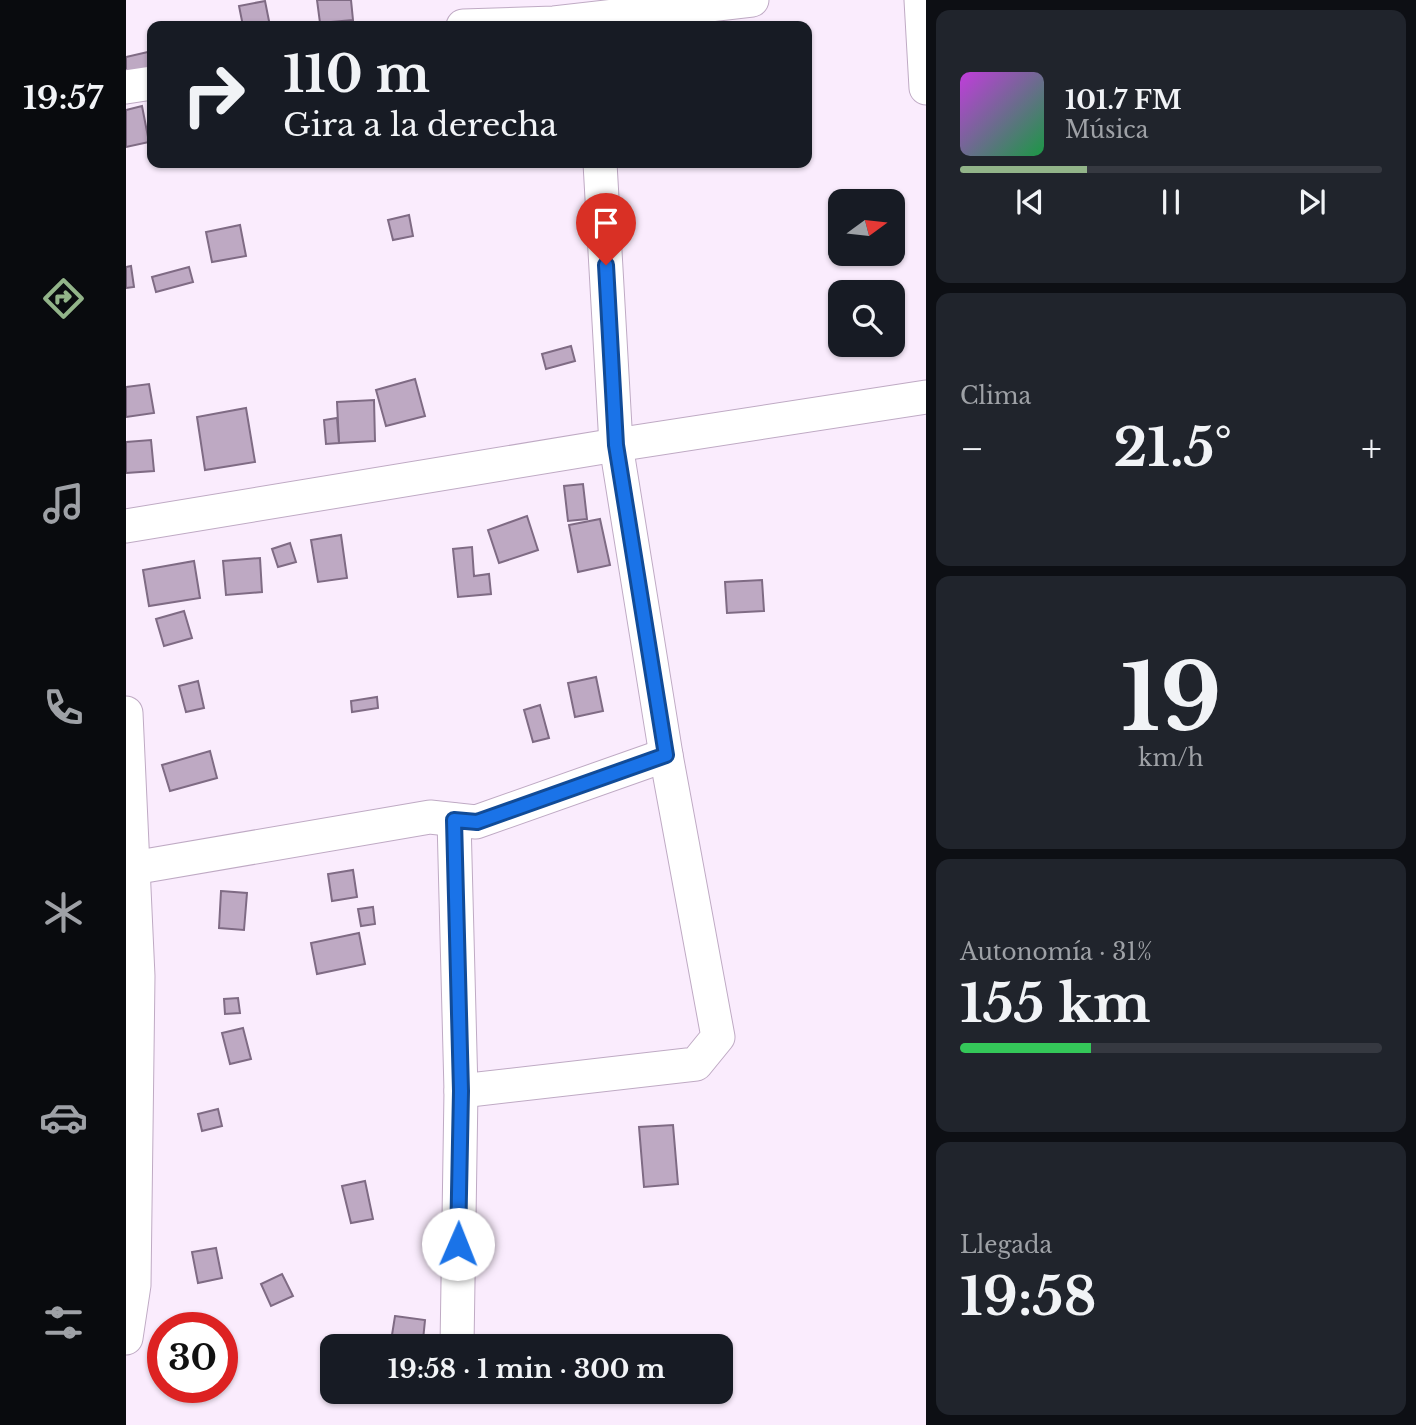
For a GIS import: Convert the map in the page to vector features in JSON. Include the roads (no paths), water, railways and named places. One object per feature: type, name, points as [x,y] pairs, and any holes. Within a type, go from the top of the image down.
[{"type":"street","points":[[562,21],[592,14],[752,0]]},
{"type":"street","points":[[921,0],[926,88]]},
{"type":"street","points":[[126,87],[147,84]]},
{"type":"street","points":[[461,1091],[695,1064],[718,1037],[666,755],[616,445],[600,168]]},
{"type":"street","points":[[126,526],[926,397]]},
{"type":"street","points":[[126,713],[138,976],[130,1215],[134,1285],[126,1338]]},
{"type":"street","points":[[133,868],[430,817],[477,822],[666,755]]},
{"type":"street","points":[[454,820],[461,1091],[457,1334]]}]
